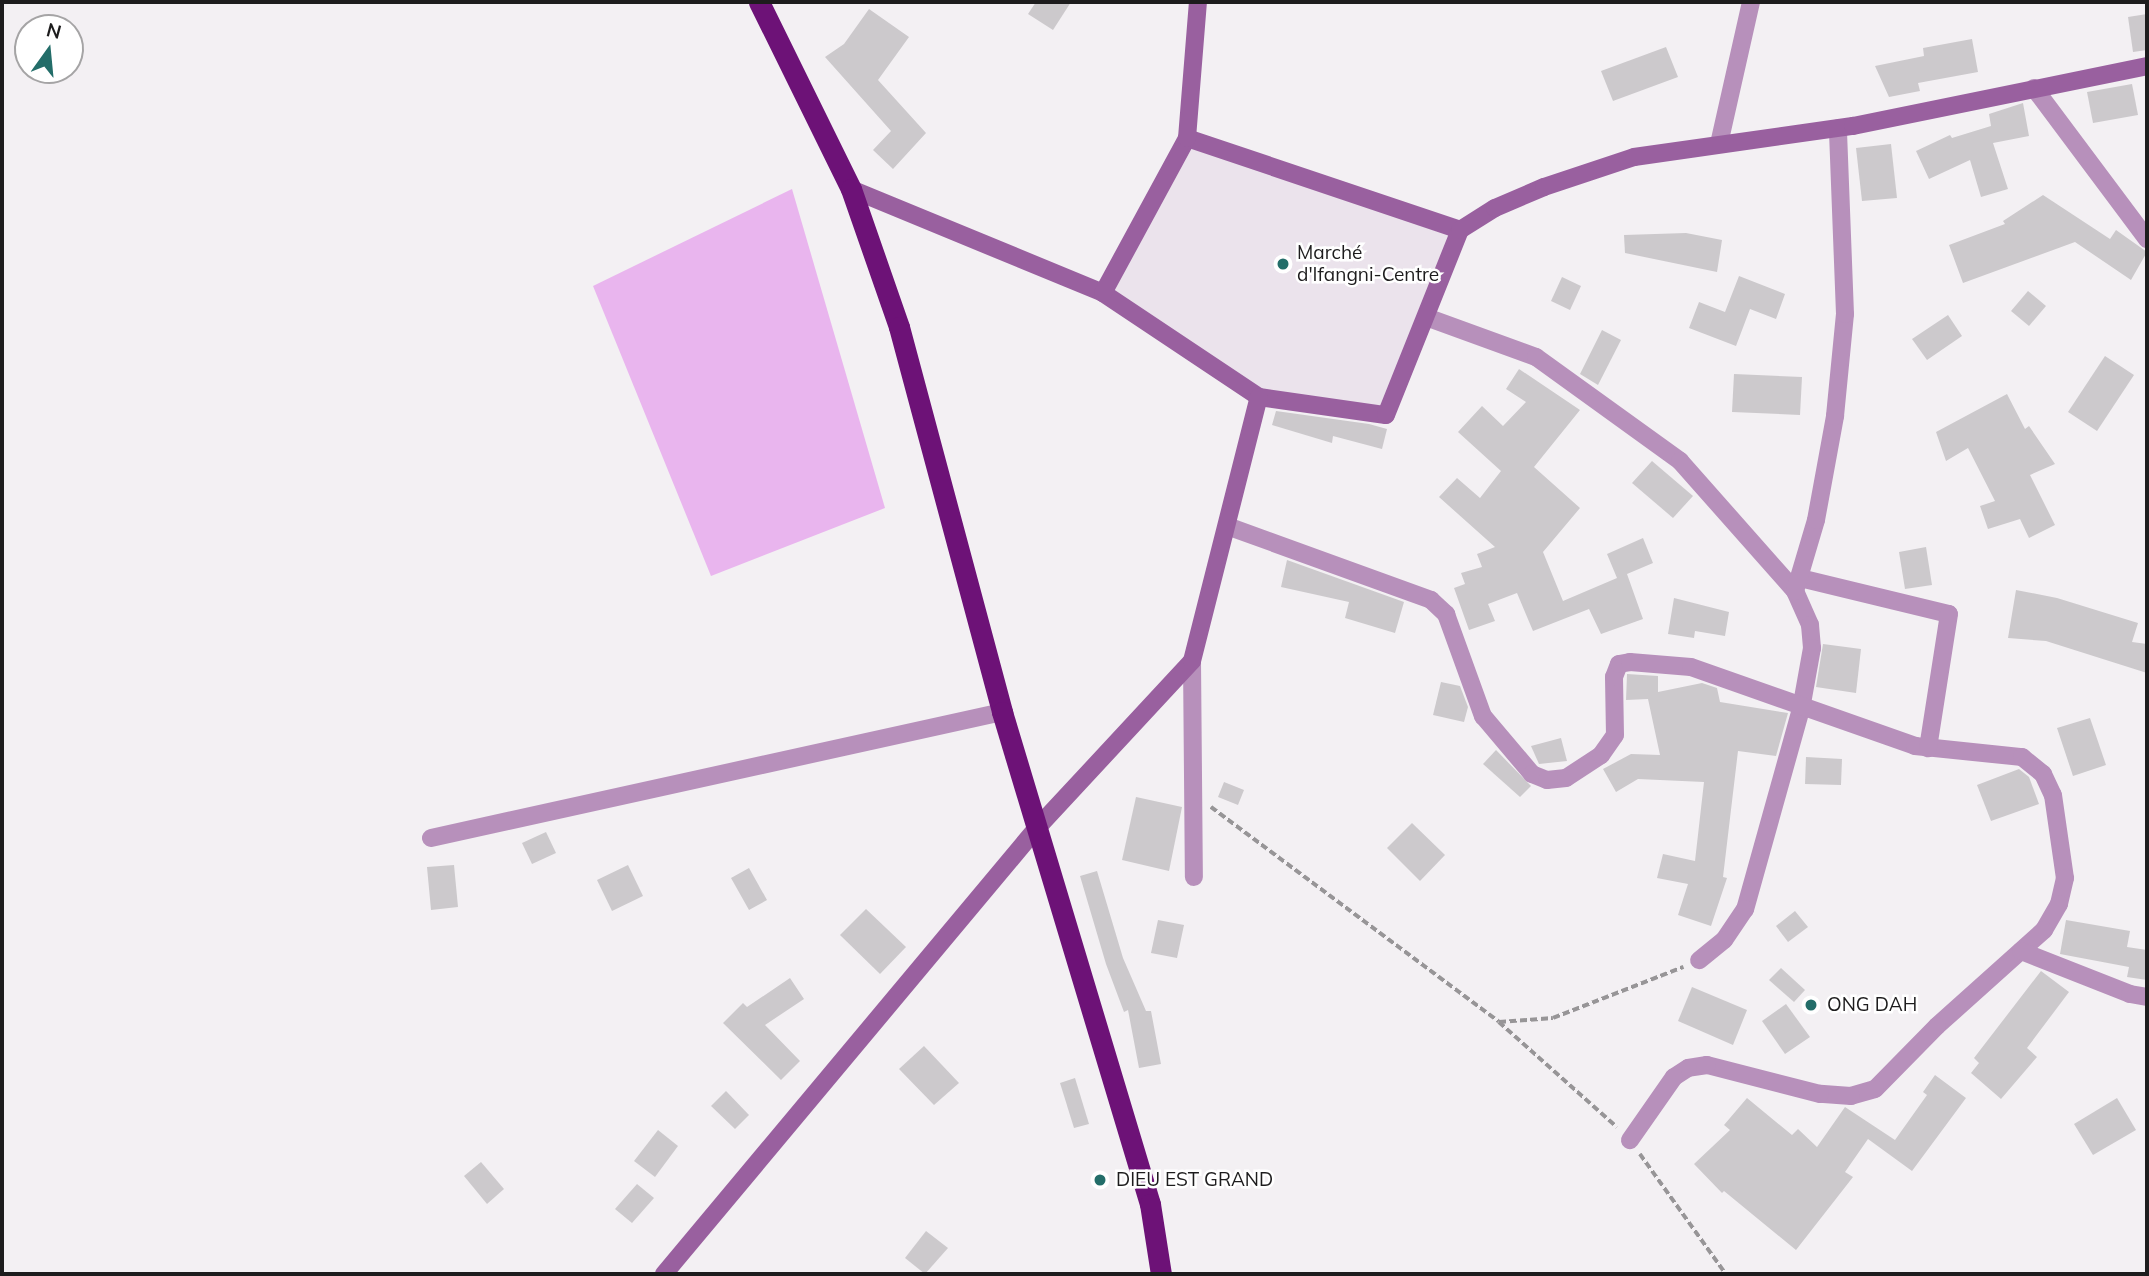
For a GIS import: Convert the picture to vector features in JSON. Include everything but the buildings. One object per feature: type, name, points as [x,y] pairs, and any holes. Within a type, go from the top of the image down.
[{"type":"highway","points":[[759,2],[851,189],[899,327],[1002,712],[1150,1204],[1161,1274]]},
{"type":"street","points":[[1103,293],[1187,138],[1198,2]]},
{"type":"street","points":[[1719,144],[1751,2]]},
{"type":"street","points":[[851,189],[1103,293],[1259,397],[1386,415],[1460,230],[1495,208],[1597,167],[1719,144],[1838,128],[2147,66]]},
{"type":"street","points":[[2034,88],[2147,239]]},
{"type":"street","points":[[1798,584],[1816,520],[1835,416],[1844,314],[1838,128]]},
{"type":"street","points":[[1187,138],[1460,230]]},
{"type":"street","points":[[1426,317],[1536,357],[1680,461],[1798,584],[1810,625],[1812,648],[1801,709],[1745,909],[1724,940],[1699,960]]},
{"type":"street","points":[[1194,877],[1192,661],[1259,397]]},
{"type":"street","points":[[1227,526],[1431,600],[1446,614],[1483,716],[1523,764],[1547,780],[1566,778],[1589,763],[1615,734],[1614,677],[1619,664],[1691,667],[1801,709],[1928,748],[2022,757],[2043,774],[2053,795],[2065,878],[2059,904],[2044,930],[1875,1089],[1851,1096],[1820,1094],[1707,1065],[1688,1068],[1674,1077],[1630,1140]]},
{"type":"street","points":[[1798,584],[1949,614],[1928,748]]},
{"type":"street","points":[[664,1274],[1036,828],[1192,661]]},
{"type":"street","points":[[431,838],[1002,712]]},
{"type":"street","points":[[2021,951],[2130,994],[2147,996]]},
{"type":"path","points":[[1195,795],[1499,1022],[1630,1140],[1726,1274]]},
{"type":"path","points":[[1499,1022],[1553,1018],[1606,1001],[1699,960]]},
{"type":"shaded area","name":"Marché d'Ifangni-Centre","points":[[1192,148],[1449,235],[1382,406],[1260,390],[1113,292]]},
{"type":"shaded area","points":[[792,189],[885,508],[711,576],[593,286]]},
{"type":"place","name":"Marché d'Ifangni-Centre","points":[[1283,264]]},
{"type":"place","name":"ONG DAH","points":[[1811,1005]]},
{"type":"place","name":"DIEU EST GRAND","points":[[1100,1180]]}]
